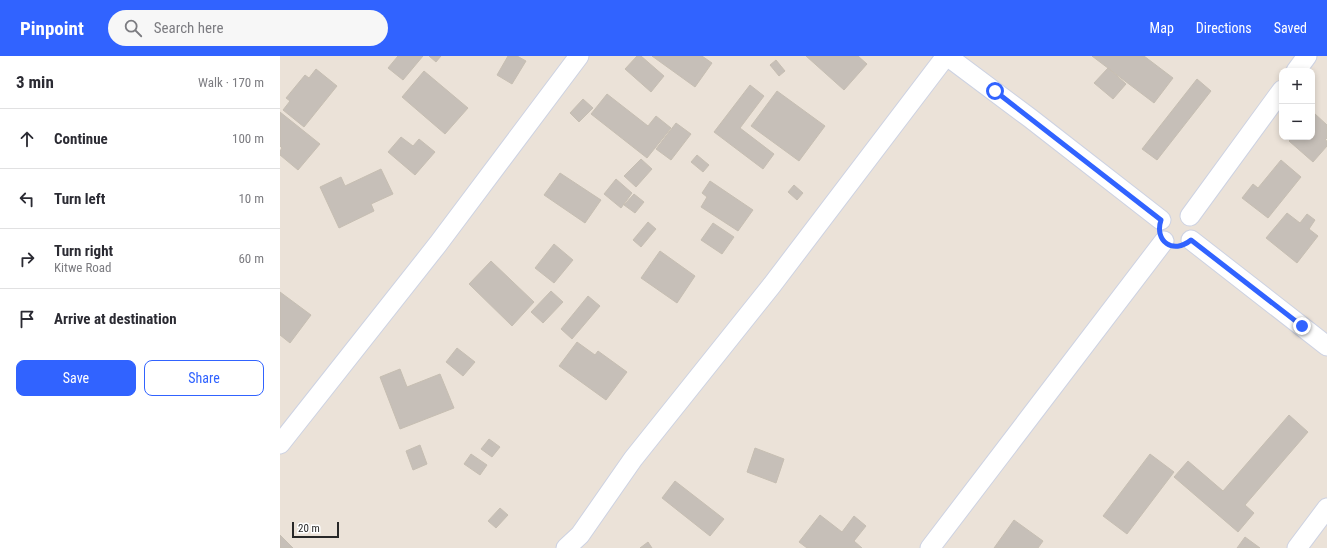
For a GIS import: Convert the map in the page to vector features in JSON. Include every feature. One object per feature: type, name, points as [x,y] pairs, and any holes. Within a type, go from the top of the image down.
[{"type":"street","points":[[280,444],[438,244],[579,56]]},
{"type":"street","points":[[566,548],[580,535],[633,459],[772,285],[946,56],[1030,118],[1161,220]]},
{"type":"street","points":[[1298,68],[1307,56]]},
{"type":"street","points":[[1190,216],[1279,94]]},
{"type":"street","points":[[1171,212],[1184,212],[1190,216],[1195,228],[1191,240],[1180,246],[1168,244],[1164,241],[1160,234],[1159,227],[1161,220],[1171,212]]},
{"type":"street","points":[[1191,240],[1327,346]]},
{"type":"street","points":[[930,548],[1164,241]]},
{"type":"street","points":[[1297,548],[1327,508]]},
{"type":"building","points":[[398,56],[423,56],[403,80],[388,68]]},
{"type":"building","points":[[429,56],[441,56],[436,62]]},
{"type":"building","points":[[508,56],[517,56],[526,61],[512,84],[497,75]]},
{"type":"building","points":[[637,56],[641,56],[664,76],[651,92],[625,69]]},
{"type":"building","points":[[652,56],[702,56],[712,63],[695,87]]},
{"type":"building","points":[[806,56],[858,56],[867,64],[844,90]]},
{"type":"building","points":[[1092,56],[1144,56],[1173,78],[1154,103]]},
{"type":"building","points":[[776,60],[785,71],[779,76],[770,65]]},
{"type":"building","points":[[1108,68],[1126,84],[1113,99],[1094,83]]},
{"type":"building","points":[[316,69],[337,86],[304,127],[283,110],[290,101],[286,98],[305,75],[309,78]]},
{"type":"building","points":[[424,71],[468,108],[445,134],[402,97]]},
{"type":"building","points":[[1197,79],[1211,91],[1157,160],[1142,149]]},
{"type":"building","points":[[750,85],[764,96],[740,128],[774,154],[763,169],[714,132]]},
{"type":"building","points":[[777,91],[825,126],[799,161],[751,126]]},
{"type":"building","points":[[607,94],[648,126],[656,116],[671,128],[647,158],[591,114]]},
{"type":"building","points":[[583,99],[593,108],[579,122],[570,113]]},
{"type":"building","points":[[280,112],[320,144],[298,170],[280,155],[282,148],[280,146]]},
{"type":"building","points":[[1315,114],[1327,125],[1327,138],[1325,140],[1327,141],[1327,146],[1313,162],[1289,141],[1315,140]]},
{"type":"building","points":[[676,123],[691,134],[671,160],[656,149]]},
{"type":"building","points":[[401,137],[413,146],[419,139],[435,152],[415,175],[388,152]]},
{"type":"building","points":[[697,155],[709,165],[703,172],[691,162]]},
{"type":"building","points":[[641,159],[652,169],[636,187],[624,176]]},
{"type":"building","points":[[1281,160],[1301,177],[1268,218],[1242,198],[1253,184],[1258,188]]},
{"type":"building","points":[[381,169],[393,194],[371,204],[374,211],[339,228],[320,187],[341,177],[345,186]]},
{"type":"building","points":[[560,173],[601,200],[585,223],[544,195]]},
{"type":"building","points":[[616,179],[632,193],[621,208],[604,194]]},
{"type":"building","points":[[710,181],[753,210],[738,231],[701,207],[707,197],[702,193]]},
{"type":"building","points":[[794,185],[803,193],[797,200],[788,192]]},
{"type":"building","points":[[634,194],[644,202],[635,213],[624,205]]},
{"type":"building","points":[[1287,213],[1300,223],[1307,214],[1315,220],[1309,229],[1318,236],[1297,263],[1266,238]]},
{"type":"building","points":[[648,222],[656,229],[641,247],[633,240]]},
{"type":"building","points":[[713,223],[734,237],[722,254],[701,240]]},
{"type":"building","points":[[554,244],[573,260],[554,283],[535,268]]},
{"type":"building","points":[[660,251],[695,276],[677,303],[641,278]]},
{"type":"building","points":[[491,261],[534,302],[512,326],[469,284]]},
{"type":"building","points":[[551,291],[563,302],[543,323],[531,312]]},
{"type":"building","points":[[280,292],[311,315],[290,343],[280,335]]},
{"type":"building","points":[[588,296],[600,306],[572,339],[561,329]]},
{"type":"building","points":[[577,342],[595,355],[598,351],[627,372],[606,400],[559,366]]},
{"type":"building","points":[[457,348],[475,362],[463,376],[446,362]]},
{"type":"building","points":[[400,369],[407,387],[440,374],[454,408],[400,429],[380,377]]},
{"type":"building","points":[[1289,415],[1308,432],[1245,505],[1254,513],[1238,532],[1174,477],[1188,461],[1223,491]]},
{"type":"building","points":[[489,439],[500,447],[492,457],[481,449]]},
{"type":"building","points":[[420,445],[427,464],[413,470],[406,451]]},
{"type":"building","points":[[755,448],[784,459],[776,483],[747,472]]},
{"type":"building","points":[[471,454],[487,465],[480,475],[464,464]]},
{"type":"building","points":[[1150,454],[1174,472],[1127,534],[1103,516]]},
{"type":"building","points":[[675,481],[724,519],[710,536],[662,498]]},
{"type":"building","points":[[500,508],[508,515],[496,528],[488,521]]},
{"type":"building","points":[[820,515],[842,532],[854,516],[866,526],[854,541],[862,548],[807,548],[799,542]]},
{"type":"building","points":[[1014,520],[1043,541],[1038,548],[994,548]]},
{"type":"building","points":[[280,535],[293,548],[280,547]]},
{"type":"building","points":[[1245,537],[1260,548],[1237,548]]},
{"type":"building","points":[[648,542],[652,548],[640,548]]},
{"type":"route","points":[[995,91],[1161,220],[1159,227],[1160,234],[1164,241],[1174,246],[1180,246],[1191,240],[1302,326]]}]
